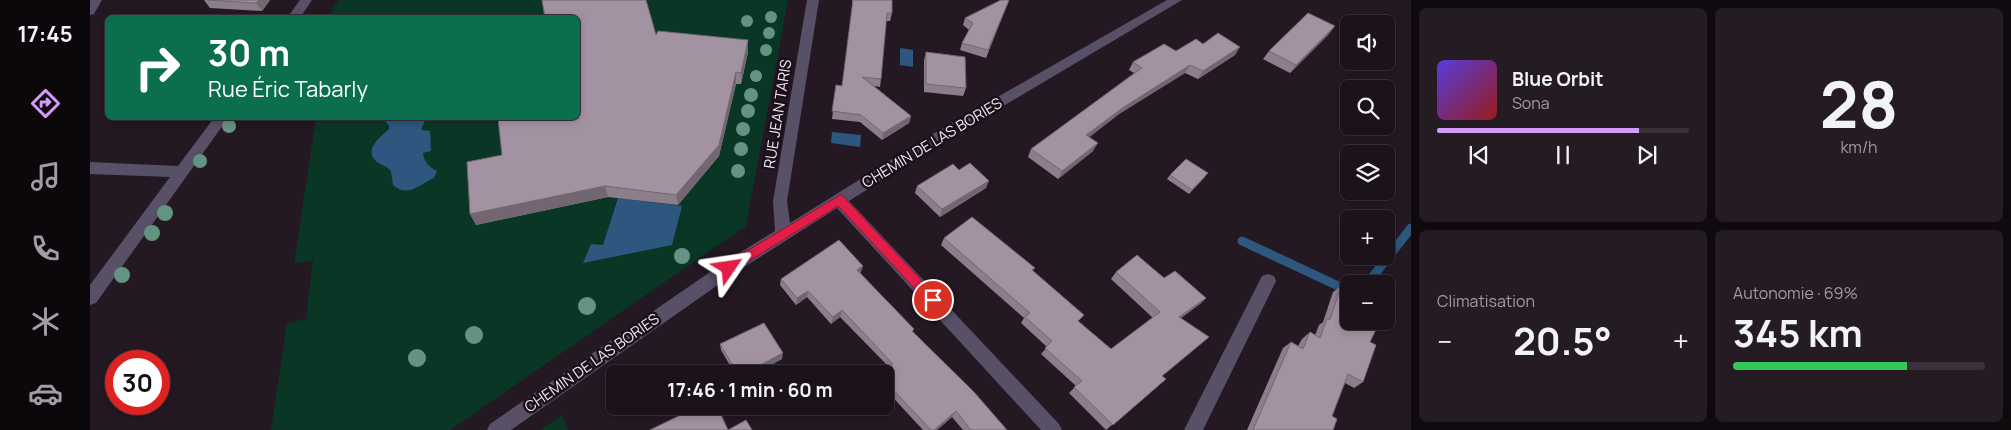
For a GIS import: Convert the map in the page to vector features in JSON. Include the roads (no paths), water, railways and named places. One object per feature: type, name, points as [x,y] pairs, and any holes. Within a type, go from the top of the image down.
[{"type":"street","points":[[90,11],[96,0]]},
{"type":"street","points":[[295,15],[306,0]]},
{"type":"street","name":"RUE JEAN TARIS","points":[[783,234],[780,201],[813,0]]},
{"type":"street","name":"CHEMIN DE LAS BORIES","points":[[496,430],[729,268],[1019,90],[1176,0]]},
{"type":"street","points":[[90,298],[220,120]]},
{"type":"street","points":[[90,168],[181,172]]},
{"type":"street","points":[[840,200],[1053,430]]},
{"type":"street","points":[[1193,430],[1268,281]]},
{"type":"water","points":[[900,48],[913,50],[913,67],[900,65]]},
{"type":"water","points":[[384,120],[425,120],[421,130],[430,131],[431,151],[423,153],[427,164],[437,171],[434,178],[414,189],[404,191],[393,185],[391,171],[377,162],[372,152],[375,143],[389,129]]},
{"type":"water","points":[[832,132],[861,135],[860,147],[831,143]]},
{"type":"water","points":[[618,198],[682,206],[672,245],[583,263],[591,244],[603,245]]},
{"type":"waterway","points":[[1374,275],[1411,228]]},
{"type":"waterway","points":[[1242,241],[1340,287]]}]
